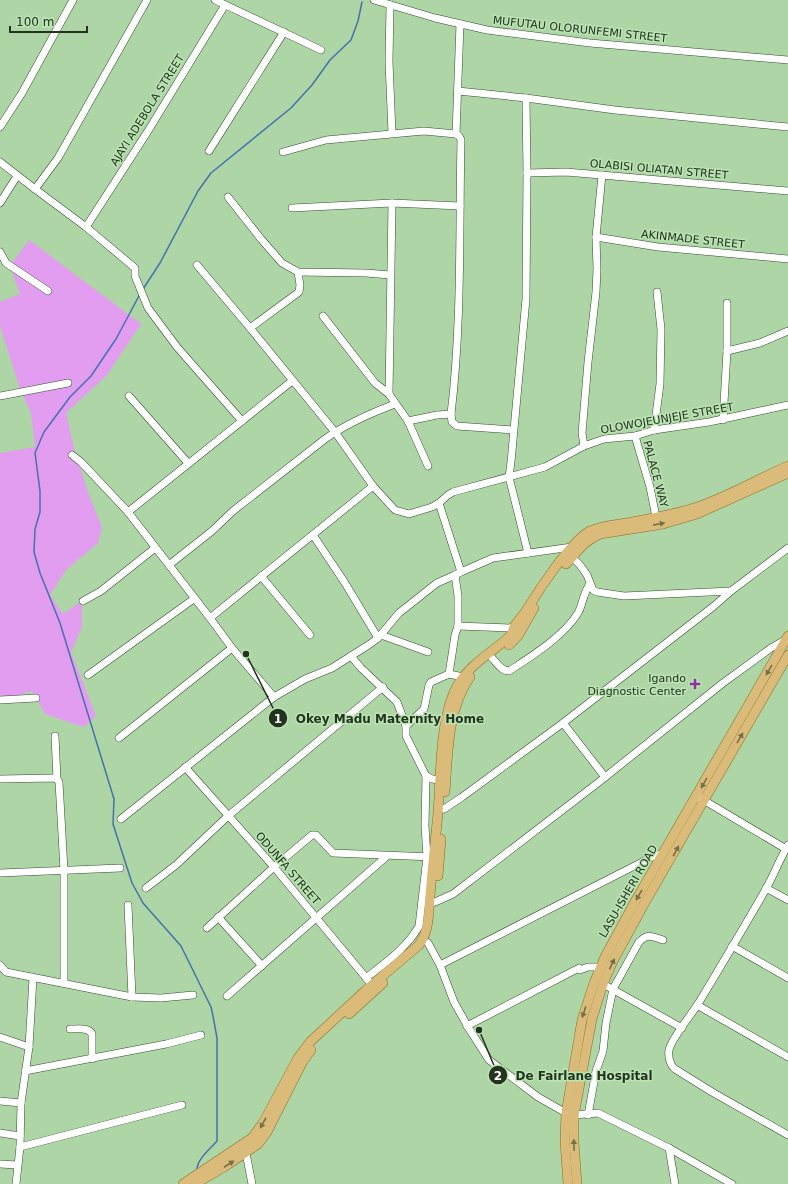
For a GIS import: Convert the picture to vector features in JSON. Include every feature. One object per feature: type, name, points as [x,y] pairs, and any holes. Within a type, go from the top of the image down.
[{"type":"main road","points":[[183,1184],[252,1138],[263,1123],[298,1058],[310,1042],[369,982],[419,945],[426,934],[425,909],[430,857],[441,808],[440,780],[447,712],[452,695],[476,663],[512,634],[513,628],[526,612],[532,600],[572,547],[583,536],[599,528],[695,508],[788,466]]},
{"type":"main road","points":[[195,1184],[258,1144],[267,1132],[303,1061],[313,1046],[428,943],[432,930],[441,808],[450,740],[458,699],[470,678],[481,666],[518,636],[537,603],[572,557],[587,541],[600,534],[662,524],[697,514],[788,473]]},
{"type":"main road","name":"LASU-ISHERI ROAD","points":[[577,1184],[570,1114],[592,1019],[603,984],[613,961],[787,638]]},
{"type":"main road","name":"LASU-ISHERI ROAD","points":[[568,1184],[565,1142],[582,1020],[600,967],[664,853],[700,799],[788,655]]},
{"type":"street","points":[[0,127],[22,93],[73,0]]},
{"type":"street","points":[[35,189],[58,158],[147,0]]},
{"type":"street","points":[[215,0],[321,50]]},
{"type":"street","name":"MUFUTAU OLORUNFEMI STREET","points":[[374,0],[487,30],[590,43],[788,60]]},
{"type":"street","name":"AJAYI ADEBOLA STREET","points":[[86,227],[148,131],[225,4]]},
{"type":"street","points":[[390,5],[389,62],[392,134]]},
{"type":"street","points":[[456,134],[460,24]]},
{"type":"street","points":[[208,151],[284,32]]},
{"type":"street","points":[[458,91],[526,98],[615,110],[788,127]]},
{"type":"street","points":[[526,98],[526,300],[509,477],[528,553]]},
{"type":"street","points":[[283,152],[326,140],[424,131],[456,134],[461,138],[457,342],[451,414],[452,422],[457,426],[513,430]]},
{"type":"street","points":[[0,162],[86,227],[135,268],[135,276],[148,308],[177,347],[242,421]]},
{"type":"street","name":"OLABISI OLIATAN STREET","points":[[527,173],[566,172],[788,191]]},
{"type":"street","points":[[584,446],[582,433],[597,279],[596,237],[602,175]]},
{"type":"street","points":[[0,204],[17,176]]},
{"type":"street","points":[[228,197],[282,263],[298,272],[366,273],[390,275]]},
{"type":"street","points":[[292,208],[392,203],[460,206]]},
{"type":"street","points":[[389,394],[392,203]]},
{"type":"street","name":"AKINMADE STREET","points":[[596,237],[658,247],[788,259]]},
{"type":"street","points":[[0,252],[6,263],[48,291]]},
{"type":"street","points":[[197,265],[335,432],[373,486],[210,618]]},
{"type":"street","points":[[250,328],[299,292],[300,285],[298,272]]},
{"type":"street","points":[[654,430],[660,384],[661,329],[657,292]]},
{"type":"street","points":[[723,420],[727,351],[727,303]]},
{"type":"street","points":[[323,316],[375,383],[389,394],[408,421],[428,466]]},
{"type":"street","points":[[727,351],[760,343],[787,332]]},
{"type":"street","points":[[128,512],[292,381]]},
{"type":"street","points":[[0,396],[68,383]]},
{"type":"street","points":[[129,396],[188,463]]},
{"type":"street","points":[[169,565],[212,531],[233,511],[335,432],[395,404]]},
{"type":"street","name":"OLOWOJEUNJEJE STREET","points":[[373,486],[396,510],[405,514],[439,503],[453,492],[545,467],[584,446],[604,439],[635,436],[654,430],[723,420],[788,406]]},
{"type":"street","points":[[408,421],[437,415],[451,414]]},
{"type":"street","name":"PALACE WAY","points":[[635,436],[650,487],[656,517]]},
{"type":"street","points":[[72,455],[81,462],[128,512],[232,648],[274,697]]},
{"type":"street","points":[[439,503],[458,573],[458,626],[455,635],[449,674]]},
{"type":"street","points":[[313,535],[379,636],[428,652]]},
{"type":"street","points":[[121,819],[274,697],[305,678],[332,668],[370,644],[399,613],[437,583],[493,558],[572,547]]},
{"type":"street","points":[[83,601],[101,591],[155,548]]},
{"type":"street","points":[[426,804],[441,808],[496,772],[563,723],[788,548]]},
{"type":"street","points":[[572,557],[587,575],[593,590],[597,592],[624,596],[731,591]]},
{"type":"street","points":[[261,576],[310,635]]},
{"type":"street","points":[[492,658],[502,669],[509,671],[538,652],[563,630],[578,614],[582,606],[586,588],[590,584]]},
{"type":"street","points":[[88,675],[195,598]]},
{"type":"street","points":[[458,626],[513,628]]},
{"type":"street","points":[[435,902],[453,894],[605,777],[723,683],[787,638]]},
{"type":"street","points":[[119,738],[232,648]]},
{"type":"street","points":[[207,928],[274,867],[312,835],[316,835],[333,853],[430,857],[425,826],[426,776],[406,736],[406,726],[399,705],[351,656]]},
{"type":"street","points":[[406,726],[424,708],[431,682],[449,674],[464,677]]},
{"type":"street","points":[[146,888],[176,865],[228,816],[383,687]]},
{"type":"street","points":[[0,700],[36,698]]},
{"type":"street","points":[[563,723],[605,777]]},
{"type":"street","points":[[55,736],[64,870],[64,982]]},
{"type":"street","name":"ODUNFA STREET","points":[[185,767],[274,867],[369,982]]},
{"type":"street","points":[[426,776],[432,779],[440,780]]},
{"type":"street","points":[[0,779],[57,779]]},
{"type":"street","points":[[700,799],[787,847],[766,888],[732,946],[697,1005],[674,1038],[669,1049],[669,1057],[673,1067],[712,1092],[788,1135]]},
{"type":"street","points":[[440,965],[652,857],[664,853]]},
{"type":"street","points":[[227,996],[387,856]]},
{"type":"street","points":[[0,873],[120,868]]},
{"type":"street","points":[[766,888],[788,900]]},
{"type":"street","points":[[128,905],[132,996]]},
{"type":"street","points":[[218,917],[262,966]]},
{"type":"street","points":[[588,1115],[596,1071],[603,1051],[606,1023],[613,989],[638,942],[644,936],[649,935],[663,940]]},
{"type":"street","points":[[428,943],[440,965],[454,1002],[489,1060],[495,1066],[538,1097],[570,1114],[588,1115],[598,1113],[669,1148],[732,1184]]},
{"type":"street","points":[[732,946],[788,978]]},
{"type":"street","points":[[0,965],[6,972],[132,996],[161,998],[193,995]]},
{"type":"street","points":[[468,1027],[467,1026],[579,968],[580,970],[588,967],[600,967]]},
{"type":"street","points":[[16,1184],[20,1147],[21,1103],[29,1048],[33,978]]},
{"type":"street","points":[[603,984],[682,1028]]},
{"type":"street","points":[[697,1005],[788,1057]]},
{"type":"street","points":[[70,1029],[88,1030],[91,1032],[92,1059]]},
{"type":"street","points":[[25,1071],[166,1044],[201,1034]]},
{"type":"street","points":[[0,1037],[29,1048]]},
{"type":"street","points":[[0,1101],[21,1103]]},
{"type":"street","points":[[20,1147],[182,1105]]},
{"type":"street","points":[[0,1133],[20,1136]]},
{"type":"street","points":[[669,1148],[675,1184]]},
{"type":"street","points":[[246,1153],[252,1184]]},
{"type":"street","points":[[0,1164],[17,1165]]},
{"type":"shaded area","points":[[29,240],[141,324],[107,375],[66,413],[74,448],[88,493],[102,527],[98,543],[66,570],[50,595],[63,614],[82,601],[82,627],[71,652],[96,716],[84,727],[45,714],[32,691],[1,700],[0,696],[0,453],[35,447],[31,413],[20,389],[0,326],[0,302],[20,294],[10,266]]},
{"type":"waterway","points":[[143,289],[160,263],[198,191],[211,173],[291,108],[312,85],[330,60],[351,40],[358,21],[362,2]]},
{"type":"waterway","points":[[140,294],[116,339],[91,376],[70,397],[44,432],[35,453],[40,491],[40,512],[35,529],[34,552],[40,573],[60,623],[114,799],[113,824],[132,883],[143,903],[181,946],[211,1007],[217,1038],[217,1141],[201,1159],[197,1167],[197,1171]]},
{"type":"place","name":"Okey Madu Maternity Home","points":[[246,654]]},
{"type":"place","name":"Igando Diagnostic Center","points":[[695,684]]},
{"type":"place","name":"De Fairlane Hospital","points":[[479,1030]]}]
